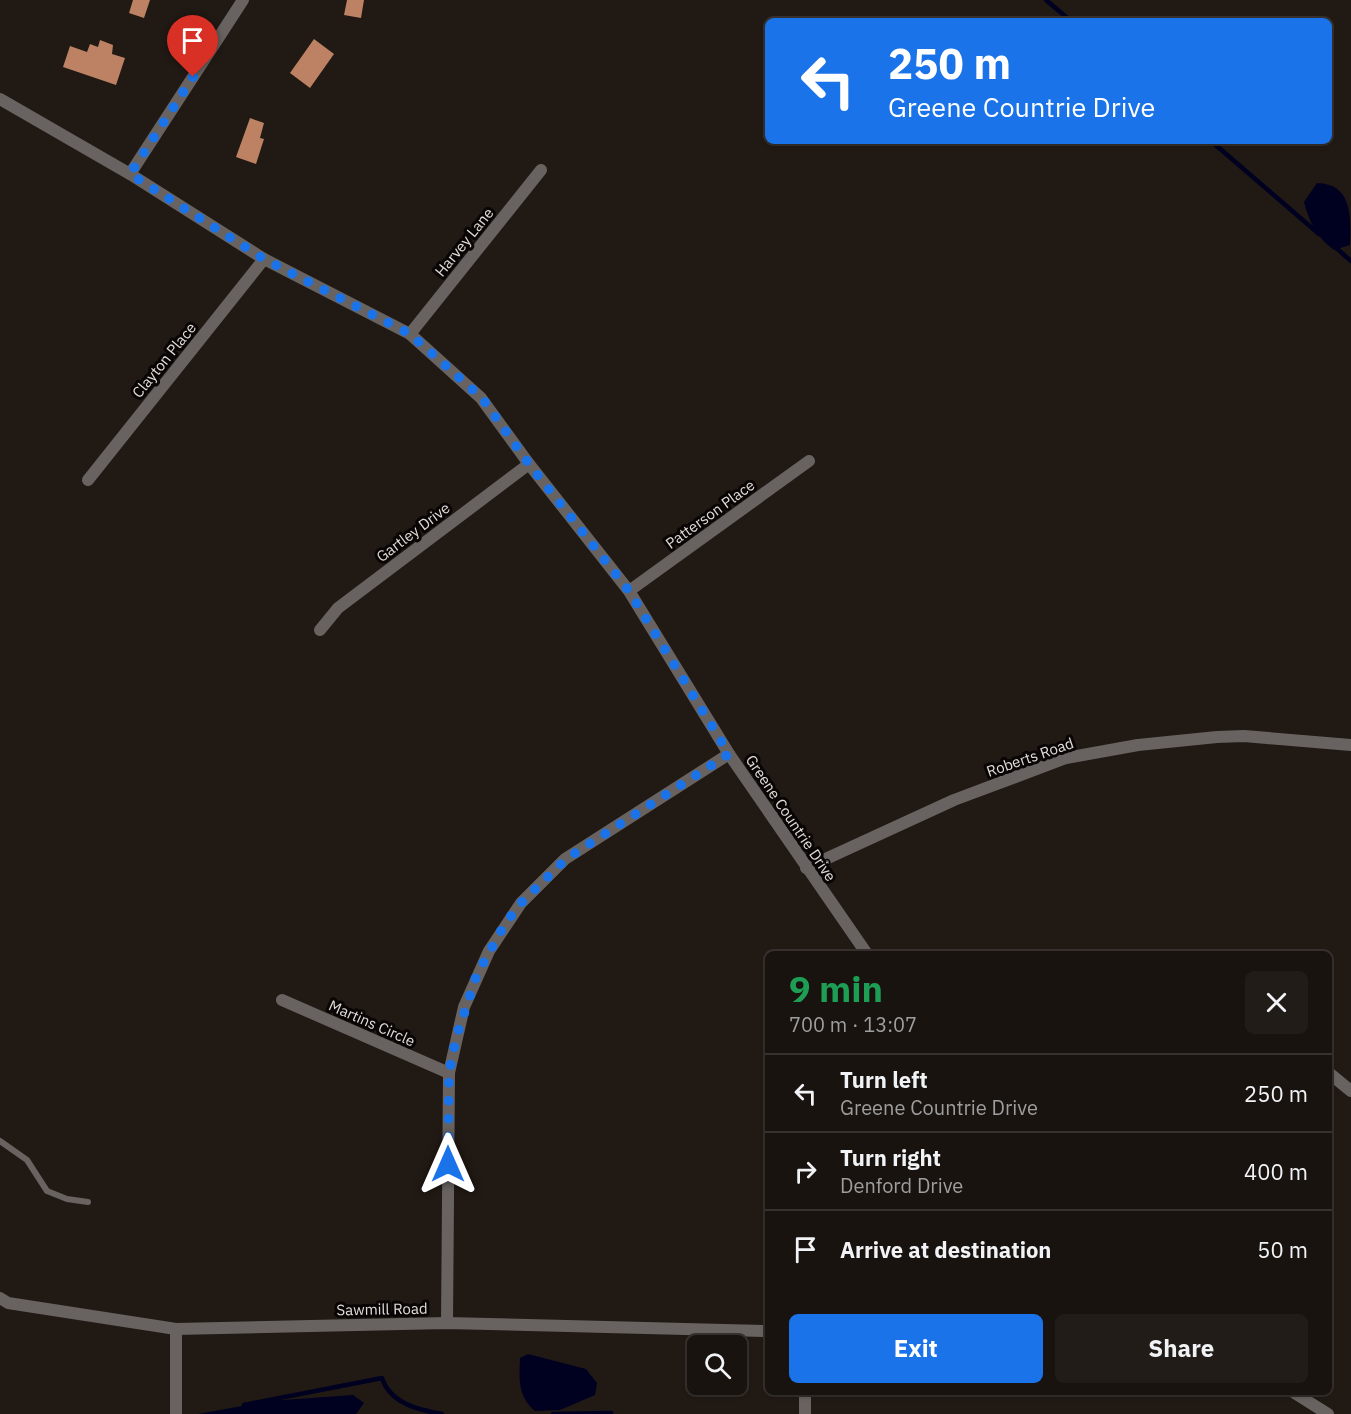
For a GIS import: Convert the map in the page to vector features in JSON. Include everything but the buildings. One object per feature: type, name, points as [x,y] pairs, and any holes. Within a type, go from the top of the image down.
[{"type":"street","points":[[130,174],[243,0]]},
{"type":"street","name":"Greene Countrie Drive","points":[[0,99],[130,174],[264,259],[410,334],[482,398],[529,464],[629,591],[729,754],[865,951]]},
{"type":"street","name":"Harvey Lane","points":[[410,334],[541,170]]},
{"type":"street","name":"Clayton Place","points":[[88,480],[264,259]]},
{"type":"street","name":"Patterson Place","points":[[629,591],[809,461]]},
{"type":"street","name":"Gartley Drive","points":[[320,630],[338,608],[529,464]]},
{"type":"street","name":"Roberts Road","points":[[806,867],[954,800],[1066,758],[1138,745],[1217,737],[1244,736],[1351,745]]},
{"type":"street","points":[[447,1323],[449,1073],[464,1007],[477,974],[489,951],[521,903],[566,859],[729,754]]},
{"type":"street","name":"Martins Circle","points":[[282,1000],[449,1073]]},
{"type":"street","points":[[1332,1075],[1351,1091]]},
{"type":"street","name":"Sawmill Road","points":[[0,1298],[8,1303],[176,1329],[447,1323],[765,1331]]},
{"type":"street","points":[[176,1329],[176,1414]]},
{"type":"street","points":[[805,1395],[805,1414]]},
{"type":"street","points":[[1298,1395],[1328,1414]]},
{"type":"lane","points":[[0,1141],[27,1160],[47,1191],[67,1199],[88,1202]]},
{"type":"water","points":[[1317,183],[1337,189],[1347,202],[1350,245],[1334,250],[1314,229],[1304,202]]},
{"type":"water","points":[[528,1354],[586,1369],[597,1383],[595,1395],[560,1410],[535,1411],[525,1400],[520,1380],[520,1358]]},
{"type":"water","points":[[353,1395],[364,1403],[356,1414],[198,1414],[270,1401]]},
{"type":"waterway","points":[[1046,0],[1067,18]]},
{"type":"waterway","points":[[1214,144],[1319,234]]},
{"type":"waterway","points":[[1335,247],[1351,261]]},
{"type":"waterway","points":[[244,1405],[382,1378],[391,1394],[406,1404],[442,1414]]},
{"type":"waterway","points":[[553,1414],[611,1413]]},
{"type":"route","points":[[193,77],[130,174],[264,259],[410,334],[482,398],[529,464],[629,591],[729,754],[566,859],[541,881],[505,924],[477,974],[464,1007],[456,1038],[449,1073],[448,1164]]}]
